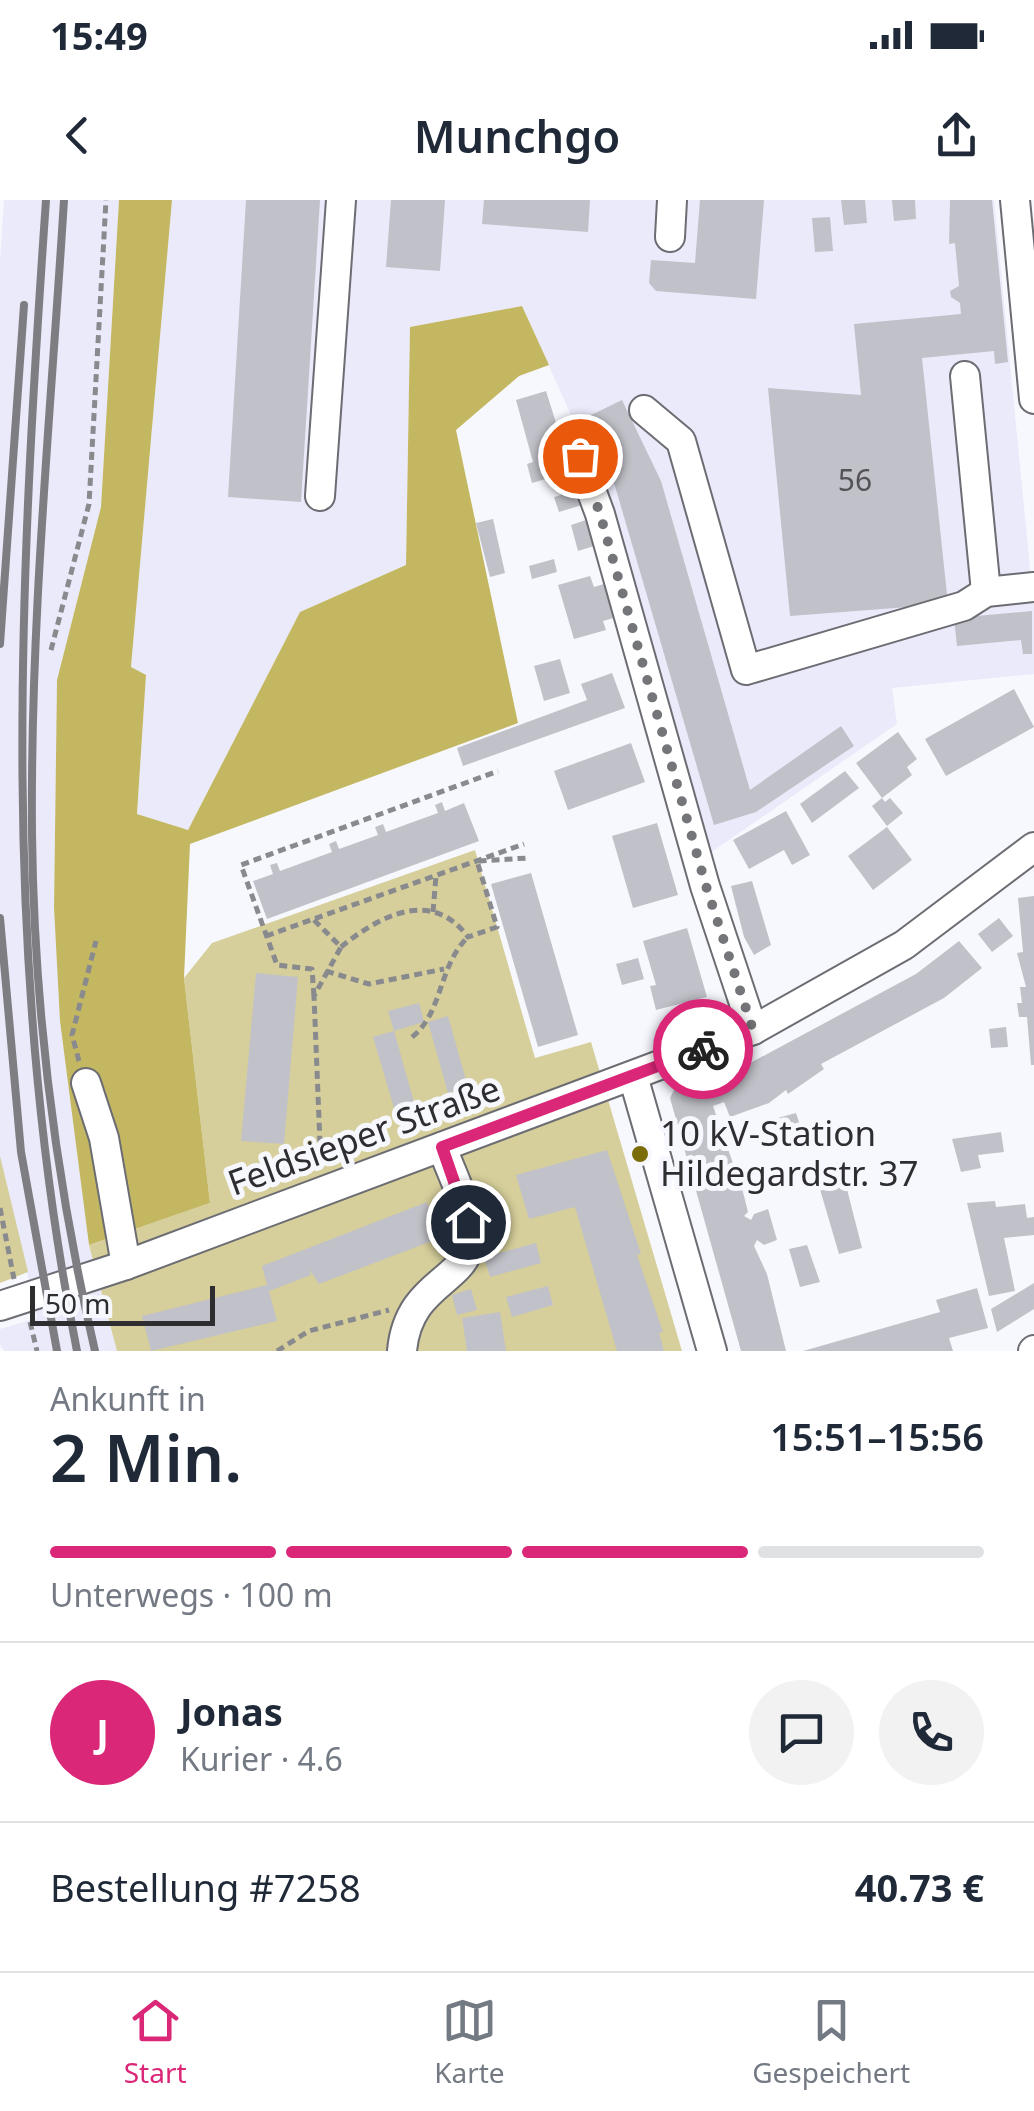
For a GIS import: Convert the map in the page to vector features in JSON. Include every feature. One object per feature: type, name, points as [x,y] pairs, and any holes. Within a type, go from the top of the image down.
[{"type":"street","points":[[320,496],[341,200]]},
{"type":"street","points":[[670,237],[672,200]]},
{"type":"street","points":[[1015,200],[1034,399]]},
{"type":"street","points":[[965,376],[986,592]]},
{"type":"street","points":[[644,410],[681,441],[746,670],[964,606],[986,592],[1034,587]]},
{"type":"street","points":[[580,456],[706,886],[753,1030]]},
{"type":"street","name":"Feldsieper Straße","points":[[16,1310],[753,1030],[904,945],[1034,847]]},
{"type":"street","points":[[633,1076],[712,1351]]},
{"type":"street","points":[[86,1083],[104,1138],[126,1265]]},
{"type":"street","points":[[402,1351],[404,1324],[416,1302],[460,1265],[470,1242],[468,1222],[442,1147]]},
{"type":"path","points":[[51,650],[88,504],[106,200]]},
{"type":"path","points":[[322,1191],[312,969],[277,965],[242,866],[498,771]]},
{"type":"path","points":[[266,936],[524,844]]},
{"type":"path","points":[[477,861],[528,858]]},
{"type":"path","points":[[412,1037],[424,1027],[444,970],[468,937],[497,926],[477,861]]},
{"type":"path","points":[[433,912],[436,876]]},
{"type":"path","points":[[314,996],[341,947],[393,913],[412,908],[433,912],[452,921],[468,937]]},
{"type":"path","points":[[314,920],[341,947]]},
{"type":"path","points":[[86,1083],[72,1035],[96,940]]},
{"type":"path","points":[[326,971],[368,984],[444,970]]},
{"type":"path","points":[[0,1208],[16,1310],[37,1351]]},
{"type":"path","points":[[277,1351],[309,1331],[416,1302]]},
{"type":"shaded area","points":[[4,200],[119,200],[101,507],[57,680],[54,908],[60,1021],[89,1245],[117,1351],[4,1351],[0,1344],[0,1329],[37,1318],[0,1156],[0,262]]},
{"type":"shaded area","points":[[119,200],[172,200],[131,667],[146,675],[137,814],[188,830],[300,612],[406,565],[410,327],[522,306],[549,365],[519,376],[456,430],[518,723],[190,844],[184,978],[210,1203],[89,1245],[60,1021],[54,908],[57,680],[101,507]]},
{"type":"shaded area","points":[[172,200],[994,200],[1034,609],[1034,674],[892,688],[897,724],[710,853],[607,495],[522,306],[410,327],[406,565],[300,612],[188,830],[137,814],[146,676],[131,667]]},
{"type":"shaded area","points":[[475,850],[535,1058],[591,1042],[682,1351],[117,1351],[89,1245],[210,1203],[184,978],[212,943]]},
{"type":"shaded area","points":[[0,1156],[28,1272],[0,1283]]},
{"type":"building","points":[[246,200],[320,200],[301,502],[228,497]]},
{"type":"building","points":[[391,200],[445,200],[440,271],[386,267]]},
{"type":"building","points":[[484,200],[590,200],[588,232],[482,224]]},
{"type":"building","points":[[700,200],[764,200],[756,299],[656,291],[649,283],[651,260],[695,263]]},
{"type":"building","points":[[841,200],[865,200],[867,223],[844,225]]},
{"type":"building","points":[[892,200],[915,200],[916,219],[894,221]]},
{"type":"building","points":[[950,200],[992,200],[1008,362],[995,364],[994,351],[922,358],[948,604],[790,616],[768,388],[861,395],[854,324],[961,314],[960,303],[951,297],[950,291],[959,286],[955,243],[949,244]]},
{"type":"building","points":[[830,217],[833,251],[815,252],[812,218]]},
{"type":"building","points":[[546,391],[582,505],[559,512],[554,497],[561,495],[556,476],[532,483],[527,464],[533,462],[516,400]]},
{"type":"building","points":[[622,400],[661,481],[750,790],[841,726],[854,746],[756,812],[714,825],[615,486],[583,419]]},
{"type":"building","points":[[493,519],[505,573],[490,577],[476,523]]},
{"type":"building","points":[[586,520],[594,546],[578,551],[571,525]]},
{"type":"building","points":[[554,559],[557,572],[532,579],[529,566]]},
{"type":"building","points":[[590,576],[594,587],[607,583],[617,617],[603,621],[606,630],[574,639],[558,585]]},
{"type":"building","points":[[1032,611],[1032,654],[1023,654],[1021,640],[957,646],[954,618]]},
{"type":"building","points":[[560,659],[570,693],[544,701],[534,666]]},
{"type":"building","points":[[612,673],[625,708],[463,766],[457,748],[587,700],[581,684]]},
{"type":"building","points":[[1014,689],[1034,727],[946,776],[925,739]]},
{"type":"building","points":[[898,732],[917,759],[907,767],[912,775],[882,798],[856,763]]},
{"type":"building","points":[[631,743],[645,782],[568,810],[554,771]]},
{"type":"building","points":[[845,771],[859,788],[812,823],[800,804]]},
{"type":"building","points":[[882,798],[885,802],[890,798],[903,813],[887,826],[872,806]]},
{"type":"building","points":[[442,802],[445,811],[464,803],[479,841],[267,919],[253,881],[273,874],[270,865],[277,863],[280,871],[332,852],[329,844],[336,841],[339,849],[378,835],[375,827],[383,824],[386,832],[438,813],[435,805]]},
{"type":"building","points":[[786,811],[810,855],[792,865],[784,850],[749,869],[733,840]]},
{"type":"building","points":[[657,823],[678,895],[633,908],[612,836]]},
{"type":"building","points":[[887,827],[912,860],[873,890],[848,856]]},
{"type":"building","points":[[531,873],[578,1035],[538,1047],[491,884]]},
{"type":"building","points":[[752,881],[771,945],[754,955],[744,937],[731,886]]},
{"type":"building","points":[[1034,896],[1031,1065],[1027,1017],[1019,1017],[1017,1003],[1022,1003],[1020,987],[1026,987],[1017,953],[1023,952],[1018,898]]},
{"type":"building","points":[[999,918],[1013,936],[992,952],[978,934]]},
{"type":"building","points":[[687,928],[707,997],[656,1010],[650,986],[656,985],[643,941]]},
{"type":"building","points":[[959,941],[982,968],[944,998],[821,1064],[824,1069],[769,1103],[730,1117],[724,1102],[713,1106],[743,1192],[748,1212],[744,1216],[751,1220],[754,1214],[768,1209],[777,1240],[764,1245],[757,1240],[754,1246],[767,1274],[786,1351],[741,1351],[670,1098],[674,1090],[752,1062],[916,974]]},
{"type":"building","points":[[638,958],[644,979],[622,985],[616,964]]},
{"type":"building","points":[[256,973],[298,977],[284,1144],[241,1141]]},
{"type":"building","points":[[419,1003],[424,1022],[394,1031],[388,1011]]},
{"type":"building","points":[[448,1016],[468,1087],[448,1093],[428,1022]]},
{"type":"building","points":[[1006,1027],[1008,1047],[991,1048],[989,1029]]},
{"type":"building","points":[[394,1031],[414,1102],[394,1108],[373,1037]]},
{"type":"building","points":[[796,1113],[802,1131],[772,1139],[771,1135],[779,1132],[774,1119]]},
{"type":"building","points":[[1001,1132],[1004,1152],[978,1155],[981,1168],[961,1172],[952,1139]]},
{"type":"building","points":[[607,1150],[641,1254],[637,1255],[663,1332],[659,1333],[664,1351],[617,1351],[575,1207],[529,1219],[516,1175]]},
{"type":"building","points":[[840,1162],[862,1248],[839,1254],[814,1169]]},
{"type":"building","points":[[995,1201],[996,1207],[1025,1204],[1027,1218],[1034,1217],[1034,1235],[1004,1238],[1015,1291],[989,1296],[967,1203]]},
{"type":"building","points":[[427,1202],[440,1238],[319,1284],[309,1269],[311,1275],[269,1291],[277,1321],[151,1351],[142,1316],[267,1285],[262,1266]]},
{"type":"building","points":[[536,1243],[541,1263],[490,1277],[484,1257]]},
{"type":"building","points":[[807,1245],[820,1282],[800,1287],[789,1249]]},
{"type":"building","points":[[1034,1283],[1034,1309],[997,1332],[991,1309]]},
{"type":"building","points":[[548,1286],[553,1305],[512,1317],[506,1297]]},
{"type":"building","points":[[977,1288],[988,1328],[949,1338],[953,1351],[803,1351],[940,1312],[936,1300]]},
{"type":"building","points":[[471,1289],[477,1310],[457,1315],[452,1295]]},
{"type":"building","points":[[500,1312],[506,1351],[467,1351],[462,1318]]},
{"type":"railway","points":[[46,200],[29,490],[22,777],[36,1064],[52,1207],[77,1351]]},
{"type":"railway","points":[[64,200],[34,675],[32,834],[37,964],[50,1094],[69,1224],[95,1351]]},
{"type":"railway","points":[[0,644],[24,305]]},
{"type":"railway","points":[[0,918],[21,1152],[57,1351]]},
{"type":"way so far","points":[[580,456],[706,886],[753,1030],[703,1049]]},
{"type":"place","name":"10 kV-Station Hildegardstr. 37","points":[[640,1154]]},
{"type":"route","points":[[468,1222],[442,1147],[703,1049]]}]
